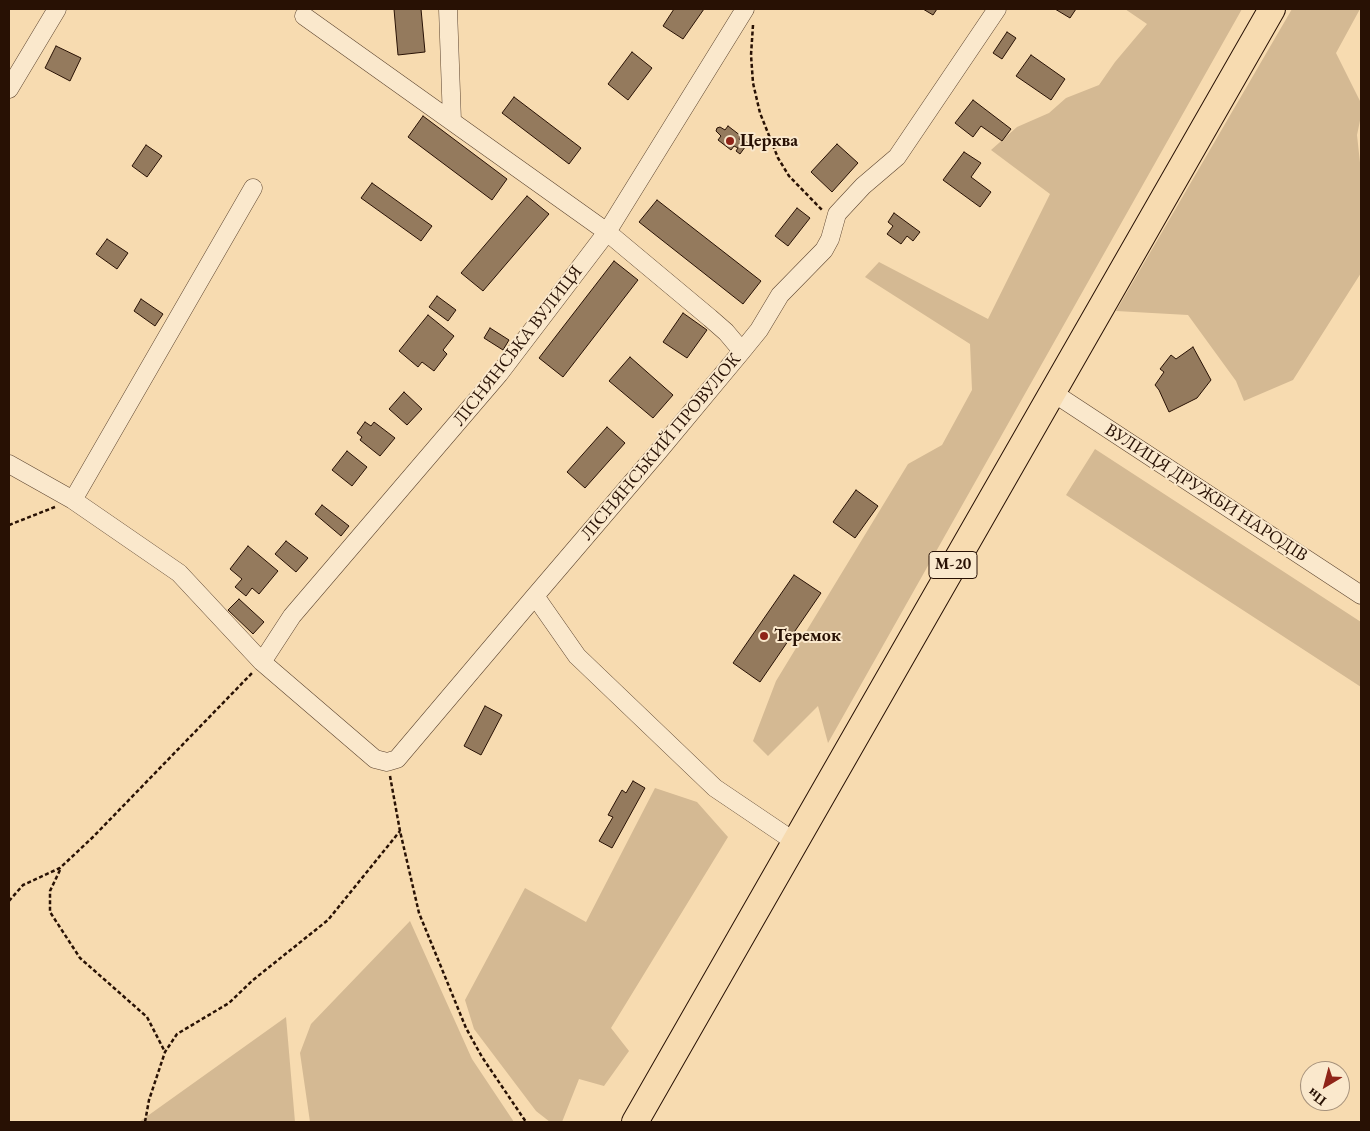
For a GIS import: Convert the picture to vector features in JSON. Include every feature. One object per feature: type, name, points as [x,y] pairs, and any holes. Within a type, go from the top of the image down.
[{"type":"highway","name":"М-20","points":[[635,1122],[1272,9]]},
{"type":"street","points":[[9,89],[57,9]]},
{"type":"street","points":[[448,9],[452,120]]},
{"type":"street","name":"ЛІСНЯНСЬКИЙ ПРОВУЛОК","points":[[387,762],[397,759],[742,351],[759,330],[780,296],[824,250],[830,239],[837,214],[863,186],[896,157],[997,9]]},
{"type":"street","name":"ЛІСНЯНСЬКА ВУЛИЦЯ","points":[[262,662],[292,616],[499,374],[607,232],[749,15]]},
{"type":"street","points":[[304,16],[607,232],[726,332],[742,351]]},
{"type":"street","points":[[73,500],[252,188]]},
{"type":"street","name":"ВУЛИЦЯ ДРУЖБИ НАРОДІВ","points":[[1052,392],[1361,595]]},
{"type":"street","points":[[9,464],[73,500],[179,573],[262,662],[375,759],[387,762]]},
{"type":"street","points":[[535,596],[577,656],[715,788],[795,842]]},
{"type":"path","points":[[749,15],[753,83],[764,122],[778,158],[789,176],[823,211],[833,225]]},
{"type":"path","points":[[9,525],[73,500]]},
{"type":"path","points":[[9,901],[23,885],[60,868],[93,837],[262,662]]},
{"type":"path","points":[[387,762],[400,831],[419,913],[466,1028],[482,1057],[526,1122]]},
{"type":"path","points":[[145,1122],[148,1100],[166,1052],[177,1034],[229,1003],[254,980],[328,920],[400,831]]},
{"type":"path","points":[[60,868],[50,890],[50,912],[80,958],[147,1017],[166,1052]]},
{"type":"shaded area","points":[[1125,9],[1242,9],[828,743],[818,706],[768,756],[753,741],[776,681],[908,464],[942,445],[972,390],[970,344],[865,277],[879,262],[988,319],[1050,194],[991,150],[1017,127],[1049,113],[1066,98],[1099,85],[1115,62],[1147,24]]},
{"type":"shaded area","points":[[1292,9],[1360,9],[1336,53],[1361,103],[1361,116],[1357,135],[1361,172],[1361,273],[1293,380],[1244,401],[1236,381],[1188,315],[1116,311]]},
{"type":"shaded area","points":[[1095,449],[1361,622],[1361,687],[1066,495]]},
{"type":"shaded area","points":[[655,788],[697,802],[728,837],[611,1028],[629,1051],[604,1086],[579,1079],[562,1122],[550,1122],[536,1111],[474,1029],[465,1000],[525,888],[586,922]]},
{"type":"shaded area","points":[[410,921],[472,1059],[514,1122],[310,1122],[300,1053],[311,1024]]},
{"type":"shaded area","points":[[286,1017],[295,1122],[139,1122]]},
{"type":"building","points":[[394,9],[421,9],[425,52],[398,55]]},
{"type":"building","points":[[674,9],[704,9],[683,39],[663,26]]},
{"type":"building","points":[[923,9],[937,9],[933,15]]},
{"type":"building","points":[[1055,9],[1076,9],[1070,18]]},
{"type":"building","points":[[1007,32],[1016,38],[1002,59],[993,53]]},
{"type":"building","points":[[56,46],[81,58],[70,81],[45,68]]},
{"type":"building","points":[[632,52],[652,68],[628,100],[608,84]]},
{"type":"building","points":[[1031,55],[1065,79],[1051,100],[1016,76]]},
{"type":"building","points":[[514,97],[581,148],[569,164],[502,113]]},
{"type":"building","points":[[973,100],[1011,129],[1002,141],[981,126],[973,137],[955,123]]},
{"type":"building","points":[[423,116],[507,179],[492,200],[408,137]]},
{"type":"building","name":"Церква","points":[[728,126],[741,136],[739,139],[742,142],[744,140],[748,143],[740,154],[736,151],[738,148],[734,146],[731,150],[718,140],[721,136],[716,131],[717,128],[720,127],[725,130]]},
{"type":"building","points":[[837,144],[858,163],[832,192],[811,172]]},
{"type":"building","points":[[146,145],[162,156],[147,177],[132,166]]},
{"type":"building","points":[[964,152],[981,163],[971,177],[991,192],[980,207],[943,180]]},
{"type":"building","points":[[372,183],[432,226],[421,241],[361,198]]},
{"type":"building","points":[[527,196],[549,214],[483,291],[461,273]]},
{"type":"building","points":[[657,200],[761,281],[743,304],[639,222]]},
{"type":"building","points":[[797,208],[810,218],[788,246],[775,236]]},
{"type":"building","points":[[894,213],[920,232],[913,241],[907,236],[901,244],[887,234],[893,226],[888,222]]},
{"type":"building","points":[[107,239],[128,253],[117,269],[96,254]]},
{"type":"building","points":[[614,261],[638,280],[563,377],[539,358]]},
{"type":"building","points":[[437,296],[456,310],[448,321],[429,307]]},
{"type":"building","points":[[141,299],[163,314],[155,326],[134,311]]},
{"type":"building","points":[[683,313],[707,330],[687,358],[663,342]]},
{"type":"building","points":[[428,315],[454,336],[443,350],[447,354],[434,371],[422,362],[418,367],[399,351]]},
{"type":"building","points":[[490,328],[509,340],[503,350],[484,338]]},
{"type":"building","points":[[1193,347],[1211,380],[1197,398],[1169,412],[1155,385],[1164,372],[1160,369],[1171,355],[1176,359]]},
{"type":"building","points":[[630,357],[673,395],[653,418],[609,381]]},
{"type":"building","points":[[404,392],[422,409],[407,425],[389,409]]},
{"type":"building","points":[[365,422],[371,426],[374,422],[395,438],[380,456],[360,440],[362,437],[357,433]]},
{"type":"building","points":[[607,427],[625,443],[585,488],[567,472]]},
{"type":"building","points":[[347,451],[367,467],[352,486],[332,470]]},
{"type":"building","points":[[856,490],[878,506],[855,538],[833,522]]},
{"type":"building","points":[[322,505],[349,526],[341,536],[315,514]]},
{"type":"building","points":[[286,541],[308,558],[296,572],[275,554]]},
{"type":"building","points":[[248,546],[278,571],[259,594],[252,588],[246,596],[235,587],[242,579],[230,569]]},
{"type":"building","points":[[794,575],[821,593],[760,682],[733,663]]},
{"type":"building","points":[[239,599],[264,622],[253,634],[228,610]]},
{"type":"building","points":[[485,706],[502,715],[481,755],[464,746]]},
{"type":"building","points":[[633,781],[645,788],[612,848],[599,841],[613,817],[608,815],[622,790],[626,793]]},
{"type":"place","name":"Церква","points":[[730,141]]},
{"type":"place","name":"Теремок","points":[[764,636]]}]
